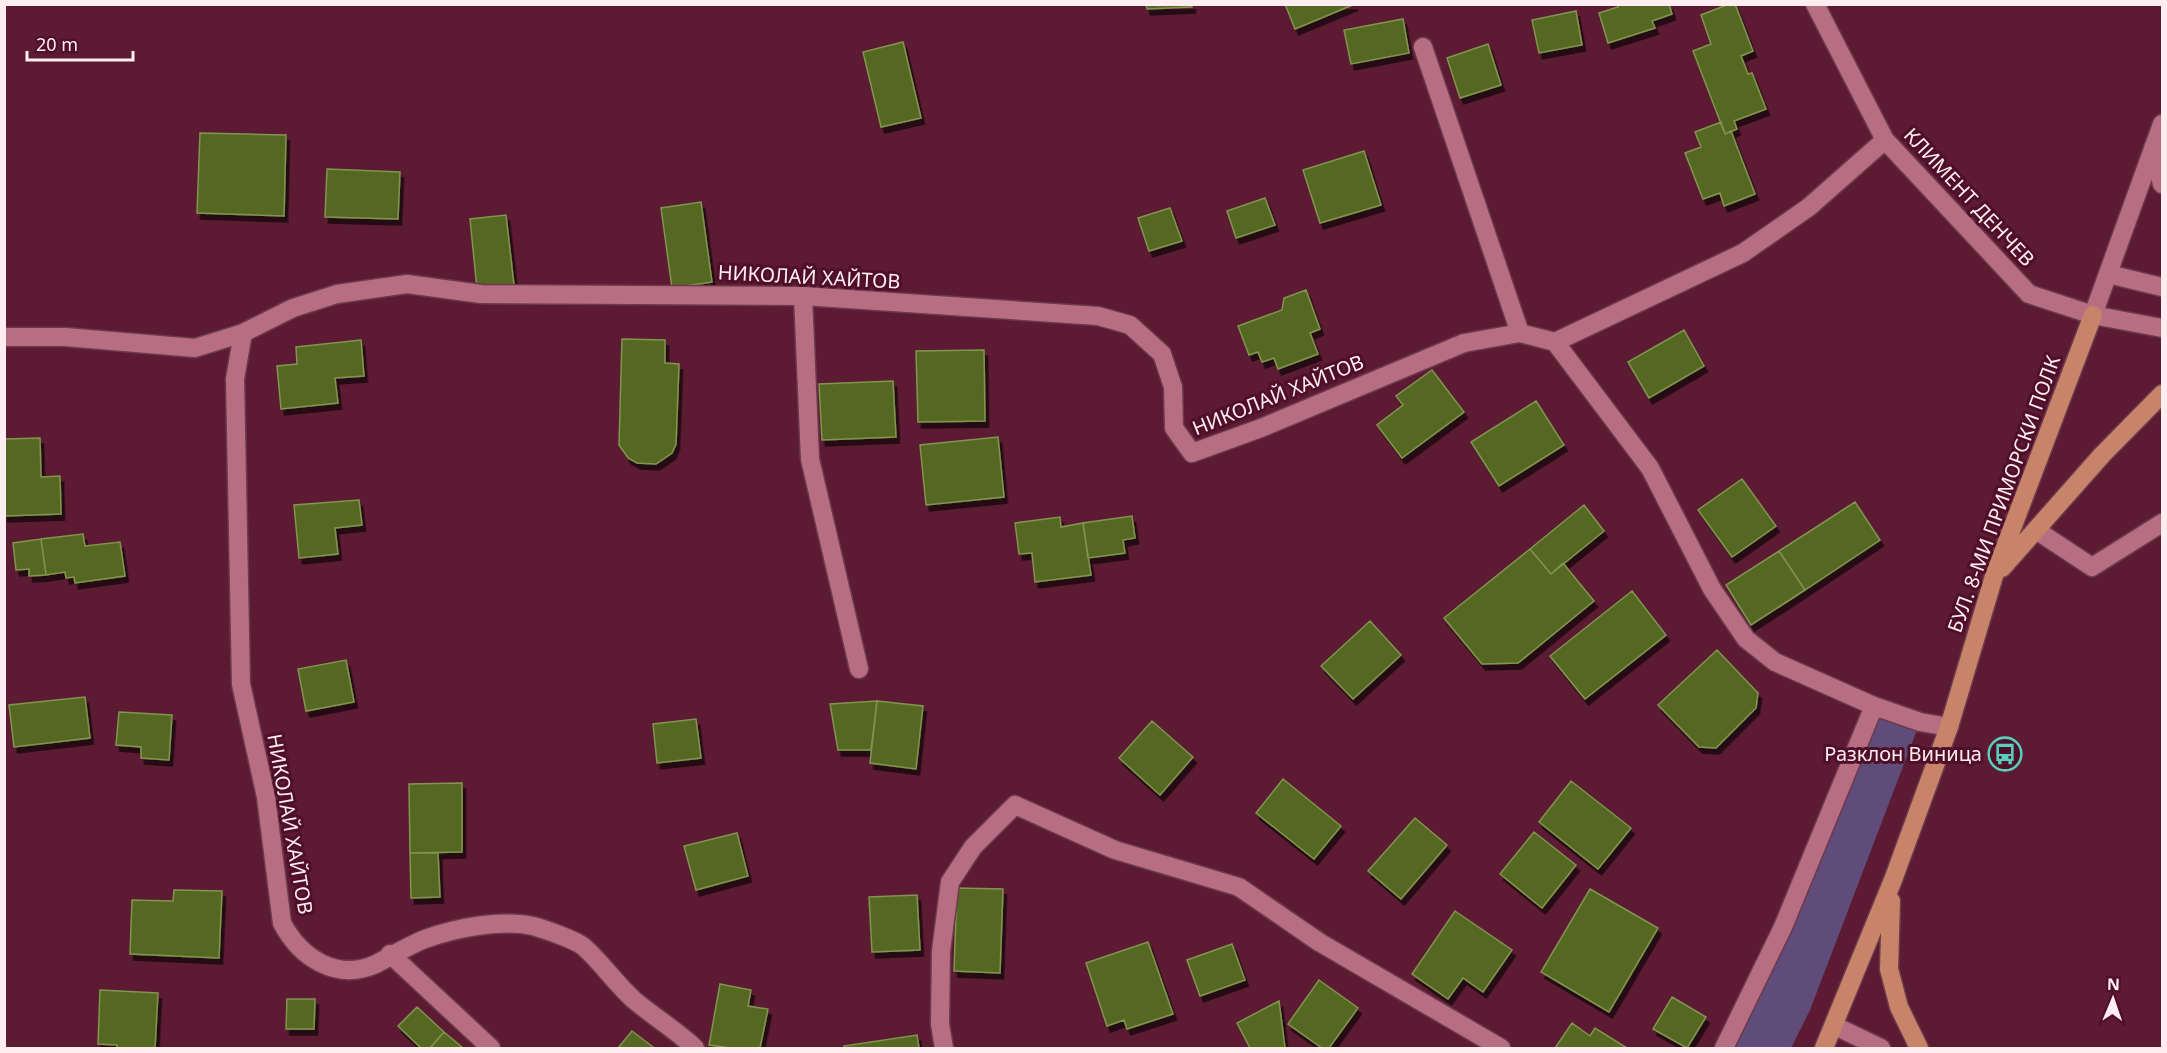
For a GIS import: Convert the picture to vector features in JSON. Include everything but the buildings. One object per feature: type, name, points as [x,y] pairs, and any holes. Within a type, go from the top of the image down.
[{"type":"main road","name":"БУЛ. 8-МИ ПРИМОРСКИ ПОЛК","points":[[1824,1048],[1835,1026],[1893,880],[1949,727],[1994,576],[2093,315]]},
{"type":"main road","points":[[1994,576],[2102,455],[2163,394]]},
{"type":"main road","points":[[1893,880],[1889,969],[1899,1007],[1919,1048]]},
{"type":"street","name":"КЛИМЕНТ ДЕНЧЕВ","points":[[1815,4],[1885,140],[2029,294],[2093,315],[2163,328]]},
{"type":"street","points":[[1423,47],[1520,333]]},
{"type":"street","name":"БУЛ. 8-МИ ПРИМОРСКИ ПОЛК","points":[[2093,315],[2163,124]]},
{"type":"street","points":[[1885,140],[1809,207],[1743,252],[1555,342],[1650,468],[1712,589],[1746,639],[1775,662],[1874,706],[1920,722],[1949,727]]},
{"type":"street","points":[[2153,148],[2163,184]]},
{"type":"street","points":[[2108,274],[2163,287]]},
{"type":"street","name":"НИКОЛАЙ ХАЙТОВ","points":[[4,337],[65,337],[195,348],[243,333],[293,308],[337,294],[406,284],[481,294],[803,296],[1098,316],[1130,325],[1162,354],[1173,387],[1174,428],[1192,453],[1261,428],[1464,343],[1520,333],[1555,342]]},
{"type":"street","points":[[803,296],[810,459],[859,669]]},
{"type":"street","name":"НИКОЛАЙ ХАЙТОВ","points":[[243,333],[235,379],[241,684],[266,796],[282,923],[302,952],[317,963],[336,969],[356,969],[375,964],[390,954],[425,939],[469,926],[532,926],[582,945],[633,999],[691,1044]]},
{"type":"street","points":[[2036,530],[2092,567],[2163,523]]},
{"type":"street","points":[[1724,1048],[1783,927],[1874,706]]},
{"type":"street","points":[[944,1048],[940,1024],[941,951],[950,882],[973,847],[1015,805],[1115,850],[1239,887],[1319,942],[1501,1048]]},
{"type":"street","points":[[390,954],[491,1048]]},
{"type":"street","points":[[1835,1026],[1881,1048]]},
{"type":"shaded area","points":[[1874,706],[1920,722],[1810,1010],[1791,1048],[1724,1048]]},
{"type":"place","name":"Разклон Виница","points":[[2005,754]]}]
